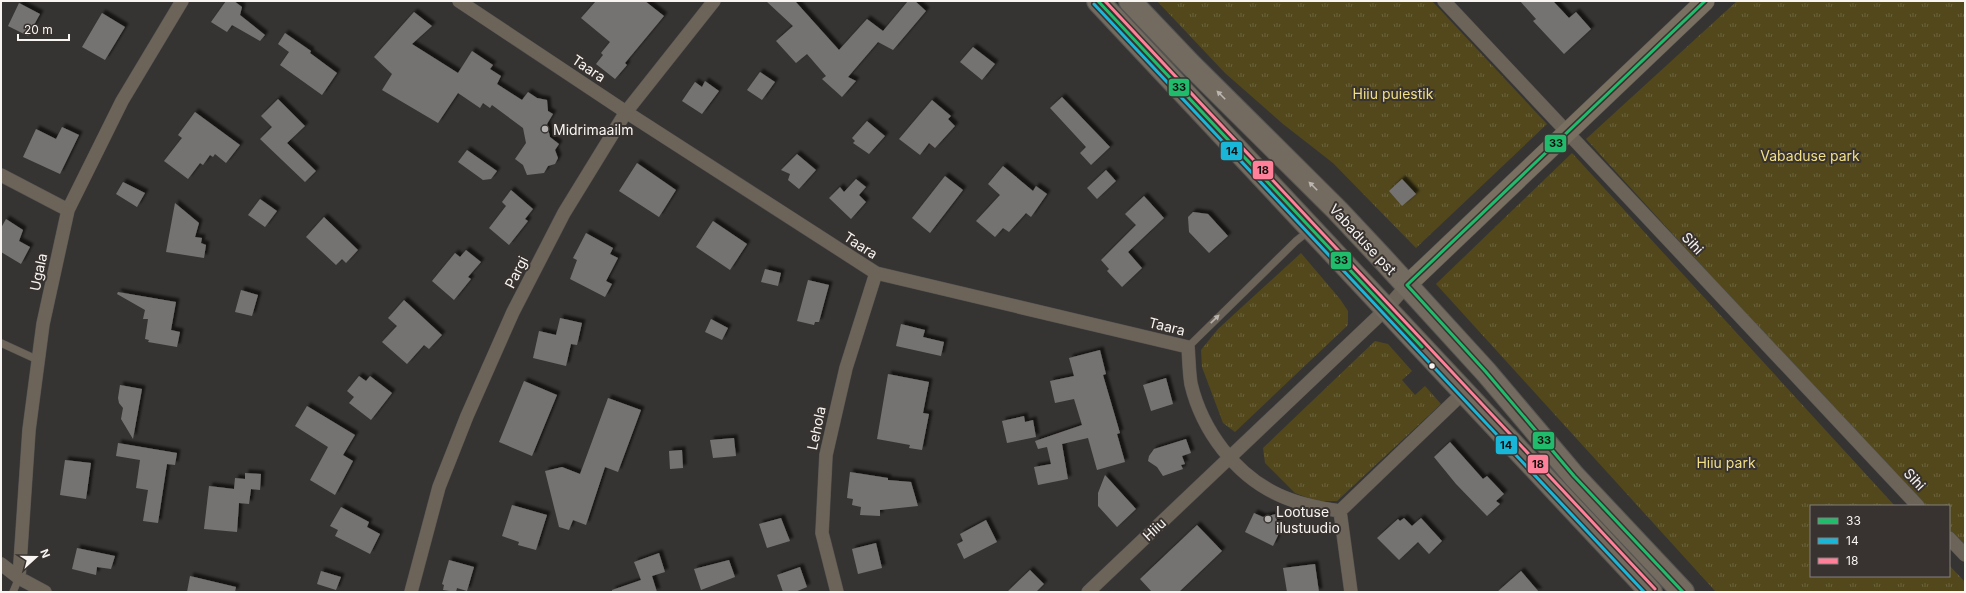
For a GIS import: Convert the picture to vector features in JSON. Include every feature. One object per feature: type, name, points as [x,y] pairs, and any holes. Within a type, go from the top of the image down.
[{"type":"highway","points":[[1098,1],[1651,592]]},
{"type":"highway","name":"Vabaduse pst","points":[[1130,1],[1190,64],[1338,211],[1486,372],[1574,476],[1683,592]]},
{"type":"street","name":"Ugala","points":[[19,578],[29,430],[38,360],[43,324],[68,210],[122,101],[182,1]]},
{"type":"street","name":"Taara","points":[[459,1],[626,112],[876,274],[1188,347],[1191,384],[1203,419],[1215,440],[1229,458],[1252,479],[1278,495],[1315,508],[1340,511]]},
{"type":"street","name":"Pargi","points":[[411,592],[439,487],[479,388],[514,312],[564,213],[626,112],[714,1]]},
{"type":"street","name":"Sihi","points":[[1444,1],[1917,505]]},
{"type":"street","name":"Hiiu","points":[[1088,592],[1386,309],[1407,286],[1566,132],[1706,1]]},
{"type":"street","points":[[1,176],[68,210]]},
{"type":"street","name":"Lehola","points":[[837,592],[822,533],[826,455],[846,368],[876,274]]},
{"type":"street","points":[[1351,592],[1340,511],[1464,392]]},
{"type":"street","points":[[1950,539],[1965,556]]},
{"type":"street","points":[[1,565],[19,578],[45,592]]},
{"type":"lane","points":[[1188,347],[1291,247],[1311,230]]},
{"type":"lane","points":[[1,343],[38,360]]},
{"type":"lane","points":[[12,592],[19,578]]},
{"type":"green space","name":"Hiiu puiestik","points":[[1157,1],[1432,1],[1547,124],[1416,248],[1333,163],[1283,124],[1225,73]]},
{"type":"green space","name":"Vabaduse park","points":[[1737,1],[1965,1],[1965,555],[1950,538],[1950,505],[1920,505],[1586,139]]},
{"type":"green space","name":"Hiiu park","points":[[1572,153],[1894,505],[1810,505],[1810,577],[1950,577],[1950,566],[1965,582],[1965,592],[1716,592],[1436,284]]},
{"type":"green space","points":[[1301,253],[1340,299],[1348,311],[1348,325],[1235,432],[1223,423],[1202,367],[1201,350],[1218,329]]},
{"type":"green space","points":[[1375,341],[1388,344],[1412,371],[1402,380],[1415,395],[1425,386],[1441,404],[1337,501],[1316,501],[1295,493],[1265,463],[1263,448]]},
{"type":"building","points":[[226,1],[234,1],[242,7],[240,15],[265,35],[260,41],[232,25],[227,32],[211,22]]},
{"type":"building","points":[[596,1],[645,1],[664,16],[625,63],[627,65],[615,79],[596,64],[603,55],[601,53],[610,42],[581,18]]},
{"type":"building","points":[[766,1],[795,1],[839,50],[867,19],[883,31],[908,1],[915,1],[926,11],[893,50],[878,42],[848,77],[856,81],[842,97],[822,79],[826,76],[807,54],[796,63],[776,41],[793,26]]},
{"type":"building","points":[[1520,1],[1553,1],[1569,18],[1576,12],[1591,29],[1564,54],[1533,21],[1536,19]]},
{"type":"building","points":[[19,3],[40,14],[28,36],[8,26]]},
{"type":"building","points":[[414,12],[432,26],[412,44],[458,73],[472,51],[493,65],[490,69],[501,76],[497,84],[522,100],[528,92],[537,98],[547,100],[548,111],[553,114],[547,124],[550,137],[559,144],[555,150],[558,158],[555,164],[548,166],[544,173],[527,175],[523,165],[515,159],[526,143],[523,128],[492,105],[490,108],[483,103],[480,108],[458,93],[438,123],[382,90],[392,74],[374,57]]},
{"type":"building","points":[[102,13],[125,27],[105,60],[82,47]]},
{"type":"building","points":[[285,33],[311,51],[310,53],[337,73],[322,95],[280,65],[289,52],[278,44]]},
{"type":"building","points":[[973,47],[995,64],[982,80],[960,62]]},
{"type":"building","points":[[760,72],[775,82],[762,100],[747,90]]},
{"type":"building","points":[[705,81],[719,91],[702,114],[682,101],[695,82],[702,87]]},
{"type":"building","points":[[1062,97],[1110,147],[1091,165],[1080,153],[1086,147],[1050,108]]},
{"type":"building","points":[[278,99],[305,126],[287,143],[316,171],[305,182],[260,139],[272,127],[261,116]]},
{"type":"building","points":[[932,100],[951,116],[948,119],[955,126],[935,148],[929,143],[920,155],[899,139]]},
{"type":"building","points":[[195,112],[240,145],[226,163],[215,154],[213,157],[210,155],[203,165],[200,163],[188,179],[164,161],[182,138],[178,135]]},
{"type":"building","points":[[867,121],[885,136],[869,154],[853,143],[855,141],[852,138]]},
{"type":"building","points":[[62,127],[79,135],[60,174],[23,157],[36,129],[56,139]]},
{"type":"building","points":[[467,150],[497,171],[491,179],[483,180],[458,162]]},
{"type":"building","points":[[797,154],[816,170],[799,189],[788,180],[790,174],[781,170]]},
{"type":"building","points":[[637,163],[676,190],[659,217],[619,191]]},
{"type":"building","points":[[1003,166],[1033,191],[1036,186],[1047,194],[1031,217],[1026,213],[1009,232],[1003,228],[995,237],[976,221],[1000,195],[988,184]]},
{"type":"building","points":[[1106,170],[1116,181],[1097,199],[1087,188]]},
{"type":"building","points":[[945,176],[963,190],[930,233],[912,218]]},
{"type":"building","points":[[856,179],[866,187],[859,195],[866,202],[851,219],[829,198],[840,187],[844,192]]},
{"type":"building","points":[[1402,179],[1416,194],[1402,206],[1389,191]]},
{"type":"building","points":[[123,182],[145,193],[137,207],[116,194]]},
{"type":"building","points":[[511,190],[533,209],[525,219],[528,221],[509,245],[489,228],[506,206],[502,202]]},
{"type":"building","points":[[1144,196],[1164,218],[1128,252],[1142,268],[1122,287],[1107,271],[1109,269],[1101,260],[1136,225],[1125,214]]},
{"type":"building","points":[[260,199],[277,211],[265,227],[248,215]]},
{"type":"building","points":[[175,203],[199,223],[195,237],[202,238],[201,243],[206,245],[204,258],[166,252]]},
{"type":"building","points":[[1193,212],[1208,214],[1228,236],[1209,253],[1189,232],[1188,217]]},
{"type":"building","points":[[324,217],[358,250],[346,263],[342,259],[336,265],[306,237]]},
{"type":"building","points":[[6,219],[23,230],[19,241],[30,247],[21,264],[1,252],[1,228]]},
{"type":"building","points":[[713,221],[747,244],[730,270],[696,247]]},
{"type":"building","points":[[586,233],[613,248],[610,254],[618,258],[606,281],[612,284],[605,297],[570,279],[577,260],[573,258]]},
{"type":"building","points":[[466,250],[481,262],[468,277],[471,279],[454,300],[432,281],[455,253],[460,257]]},
{"type":"building","points":[[765,269],[781,273],[778,286],[761,282]]},
{"type":"building","points":[[808,280],[829,285],[819,322],[815,322],[814,325],[797,321]]},
{"type":"building","points":[[241,290],[258,295],[252,316],[235,312]]},
{"type":"building","points":[[118,292],[176,302],[171,330],[180,332],[177,347],[148,342],[149,340],[145,339],[148,319],[143,319],[145,310],[117,294]]},
{"type":"building","points":[[404,300],[442,335],[429,349],[424,345],[407,364],[382,342],[397,326],[388,318]]},
{"type":"building","points":[[560,318],[582,323],[577,345],[571,344],[566,366],[533,358],[539,331],[556,335]]},
{"type":"building","points":[[711,319],[728,328],[722,340],[705,332]]},
{"type":"building","points":[[901,324],[925,330],[923,337],[944,342],[941,356],[896,346]]},
{"type":"building","points":[[1100,350],[1106,374],[1103,375],[1120,433],[1117,434],[1125,462],[1097,470],[1088,438],[1062,444],[1068,479],[1038,485],[1034,467],[1051,464],[1047,447],[1038,449],[1035,441],[1082,425],[1074,399],[1055,403],[1050,381],[1074,376],[1069,358]]},
{"type":"building","points":[[888,374],[929,382],[923,413],[929,414],[922,450],[909,448],[910,445],[877,439]]},
{"type":"building","points":[[359,376],[366,381],[370,376],[392,393],[371,420],[349,403],[354,397],[347,391]]},
{"type":"building","points":[[1166,378],[1173,404],[1151,411],[1143,385]]},
{"type":"building","points":[[524,381],[557,395],[532,456],[499,442]]},
{"type":"building","points":[[120,385],[142,389],[133,439],[121,419],[123,408],[119,403],[118,398]]},
{"type":"building","points":[[608,398],[641,410],[618,472],[605,467],[586,525],[573,520],[569,530],[559,527],[545,471],[562,467],[580,474]]},
{"type":"building","points":[[307,406],[355,435],[343,455],[353,461],[335,495],[310,480],[328,447],[295,426]]},
{"type":"building","points":[[1024,416],[1025,422],[1033,420],[1036,437],[1007,443],[1002,421]]},
{"type":"building","points":[[734,438],[736,456],[713,458],[710,440]]},
{"type":"building","points":[[1186,439],[1191,453],[1182,456],[1185,464],[1181,465],[1183,469],[1163,476],[1157,467],[1148,461],[1149,456],[1154,449]]},
{"type":"building","points":[[1450,442],[1483,479],[1487,476],[1504,494],[1496,501],[1500,504],[1487,516],[1456,484],[1434,457]]},
{"type":"building","points":[[118,443],[177,453],[175,465],[167,464],[158,523],[143,521],[148,490],[136,488],[140,460],[116,456]]},
{"type":"building","points":[[682,450],[683,468],[670,469],[669,451]]},
{"type":"building","points":[[65,460],[91,463],[86,499],[60,495]]},
{"type":"building","points":[[850,472],[888,478],[888,480],[911,482],[918,506],[880,510],[880,516],[860,515],[861,507],[852,505],[853,499],[847,498]]},
{"type":"building","points":[[245,473],[261,474],[260,490],[251,489],[249,504],[239,503],[237,532],[204,529],[209,486],[234,489],[235,478],[245,479]]},
{"type":"building","points":[[1105,475],[1136,509],[1117,527],[1098,506],[1098,493]]},
{"type":"building","points":[[512,505],[547,515],[536,550],[518,545],[519,542],[502,536]]},
{"type":"building","points":[[341,507],[369,522],[367,527],[380,534],[370,554],[335,536],[338,530],[330,526]]},
{"type":"building","points":[[1254,513],[1263,517],[1276,514],[1277,524],[1282,527],[1273,546],[1245,532]]},
{"type":"building","points":[[781,518],[790,541],[767,548],[759,524]]},
{"type":"building","points":[[1404,518],[1412,526],[1421,518],[1442,541],[1429,554],[1418,542],[1399,560],[1377,538],[1398,519],[1400,521]]},
{"type":"building","points":[[986,520],[997,542],[964,559],[957,544],[963,541],[960,534]]},
{"type":"building","points":[[1197,525],[1222,551],[1179,592],[1152,592],[1140,579]]},
{"type":"building","points":[[876,543],[882,568],[858,574],[852,549]]},
{"type":"building","points":[[77,548],[115,556],[111,569],[97,567],[96,575],[72,569]]},
{"type":"building","points":[[659,553],[665,572],[652,576],[657,592],[612,592],[612,590],[641,580],[634,562]]},
{"type":"building","points":[[449,560],[474,567],[467,591],[457,588],[456,592],[443,590],[444,585],[442,584]]},
{"type":"building","points":[[729,560],[735,577],[701,590],[694,569]]},
{"type":"building","points":[[1315,564],[1319,592],[1287,592],[1283,568]]},
{"type":"building","points":[[800,567],[807,587],[795,592],[783,592],[777,575]]},
{"type":"building","points":[[1030,570],[1044,584],[1036,592],[1007,592]]},
{"type":"building","points":[[321,571],[341,577],[336,590],[317,584]]},
{"type":"building","points":[[1521,571],[1539,592],[1497,592]]},
{"type":"building","points":[[190,576],[236,587],[235,592],[187,592]]},
{"type":"transit line","name":"33","points":[[1098,1],[1422,347]]},
{"type":"transit line","name":"18","points":[[1105,1],[1655,589]]},
{"type":"transit line","name":"33","points":[[1683,592],[1574,476],[1486,372],[1407,285],[1705,1]]},
{"type":"transit line","name":"14","points":[[1094,4],[1644,592]]},
{"type":"place","name":"Midrimaailm","points":[[545,129]]},
{"type":"place","name":"Lootuse ilustuudio","points":[[1268,519]]}]
